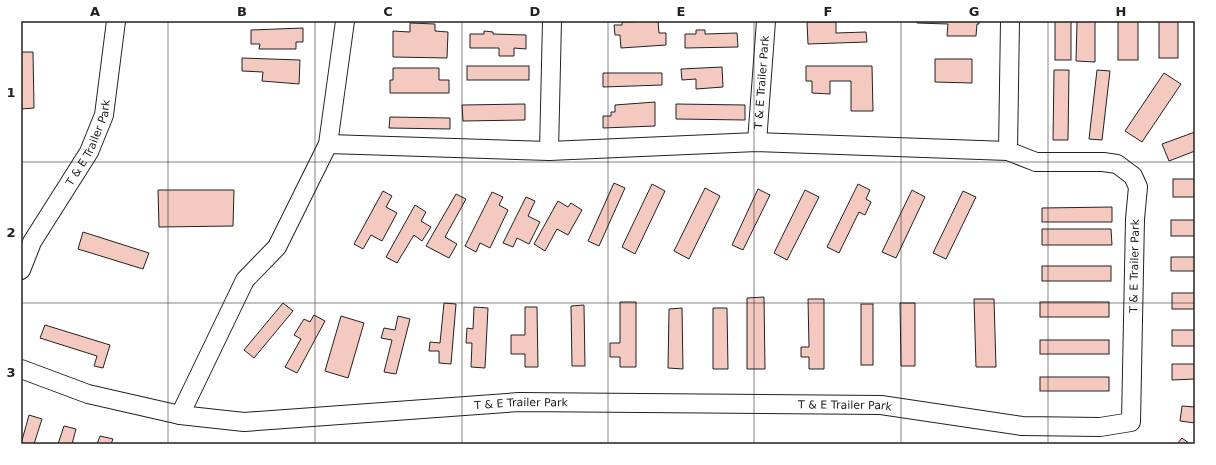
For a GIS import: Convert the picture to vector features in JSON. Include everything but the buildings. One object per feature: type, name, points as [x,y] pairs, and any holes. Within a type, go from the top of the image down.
[{"type":"street","name":"T & E Trailer Park","points":[[21,270],[25,248],[32,242],[89,152],[104,115],[114,21]]},
{"type":"street","points":[[180,415],[245,280],[277,247],[328,144],[345,21]]},
{"type":"street","points":[[549,151],[552,21]]},
{"type":"street","name":"T & E Trailer Park","points":[[757,142],[766,21]]},
{"type":"street","points":[[1008,151],[1010,21]]},
{"type":"street","name":"T & E Trailer Park","points":[[21,369],[88,394],[180,415],[244,422],[519,402],[881,405],[1022,426],[1100,427],[1131,422],[1135,219],[1138,187],[1133,176],[1117,164],[1103,162],[1036,162],[1008,151],[757,142],[549,151],[328,144]]}]
